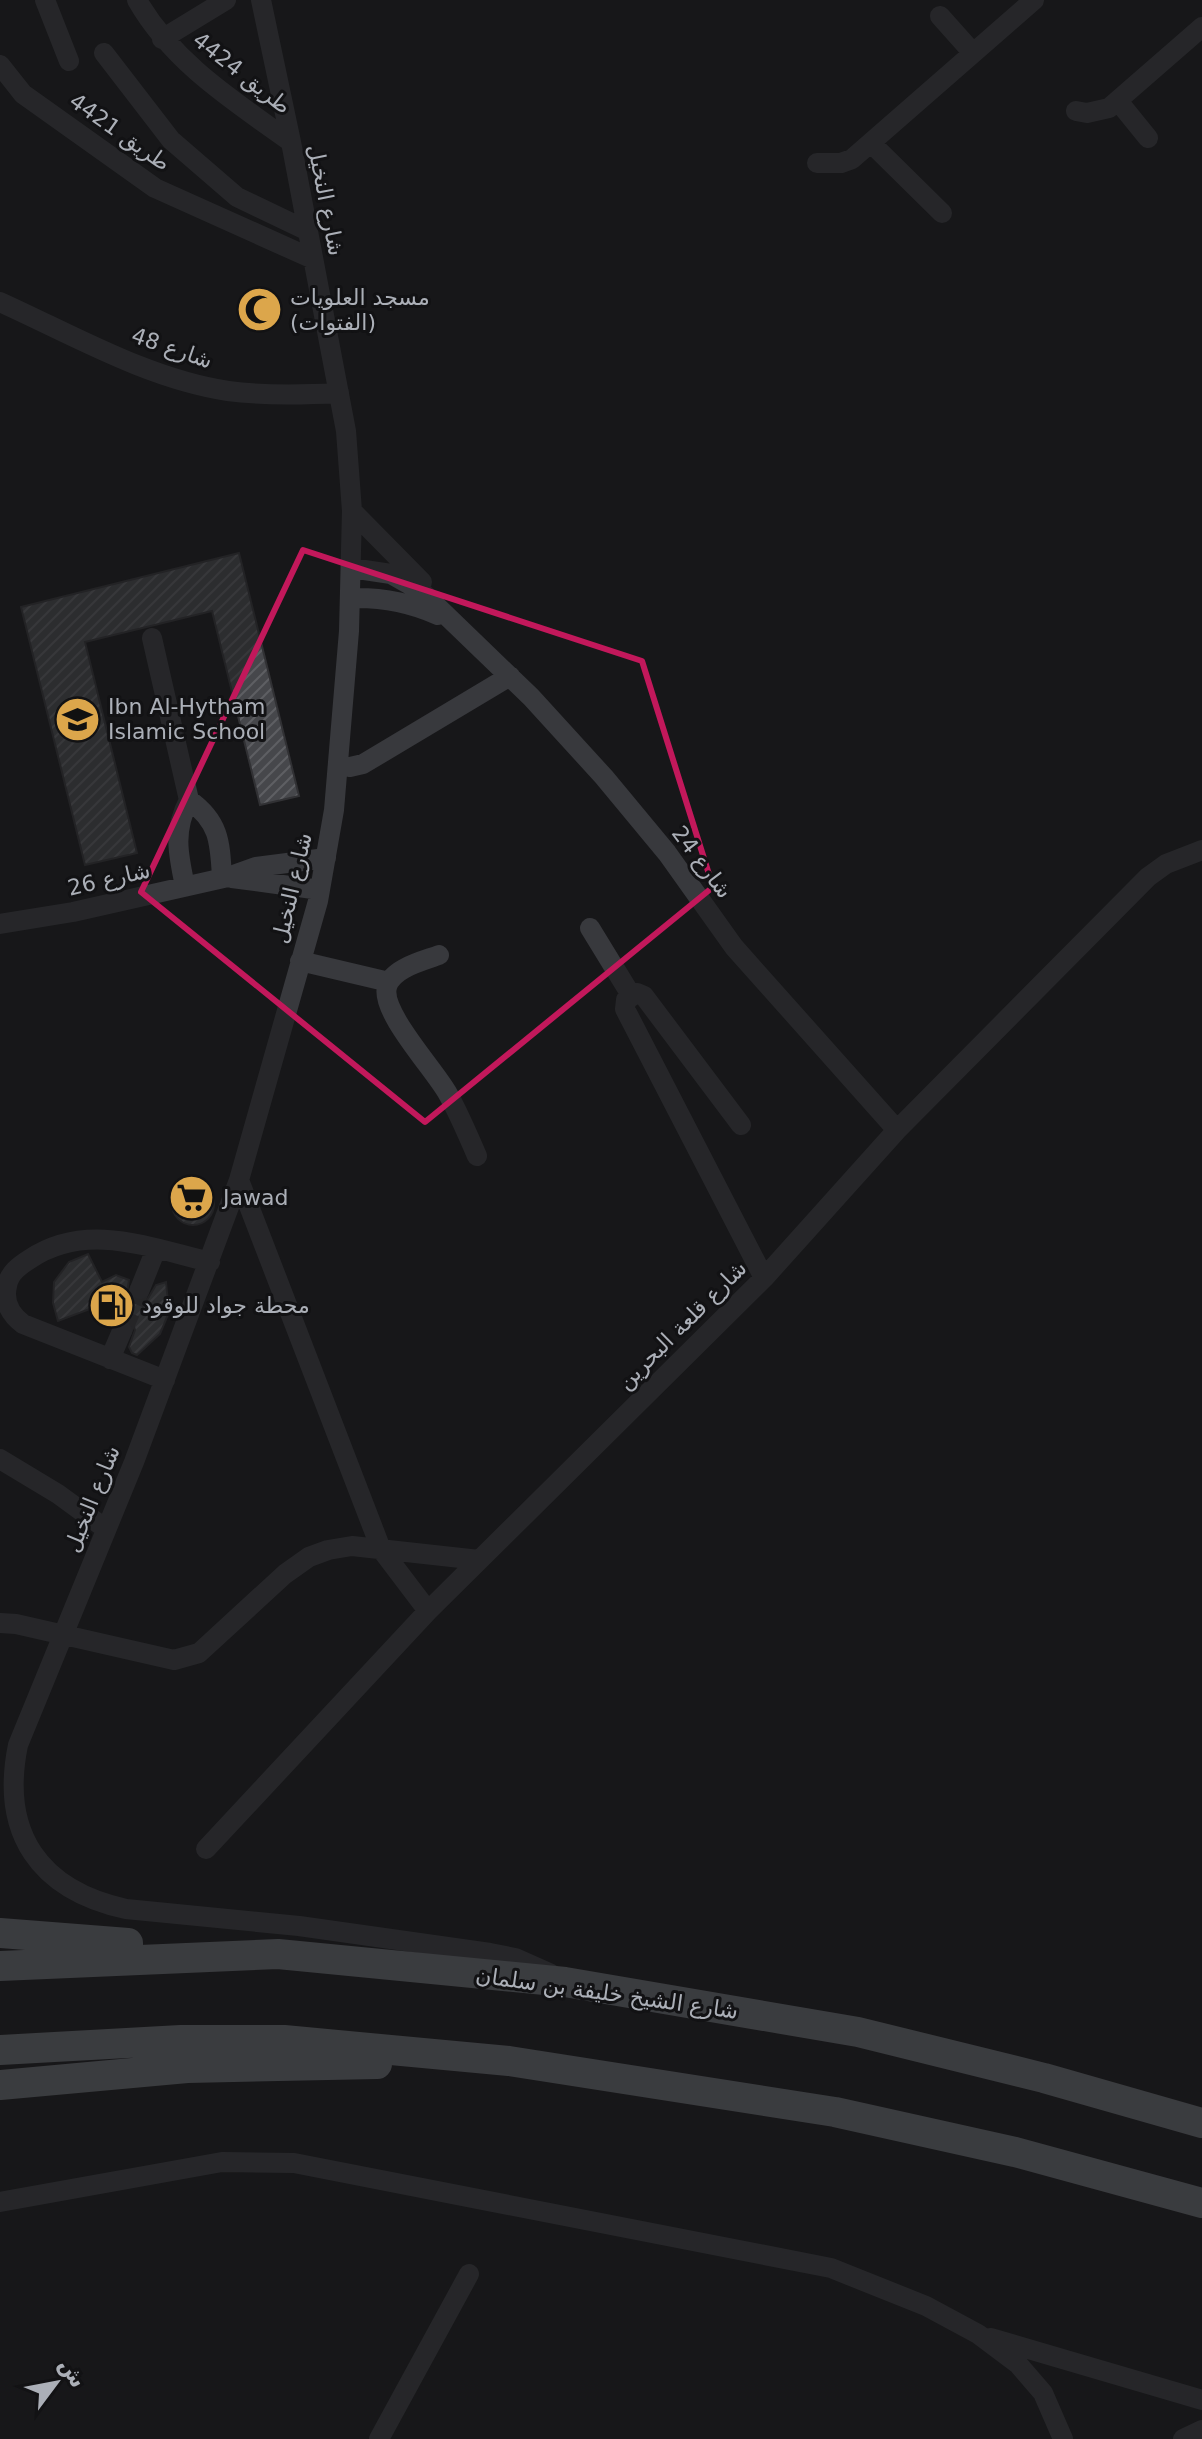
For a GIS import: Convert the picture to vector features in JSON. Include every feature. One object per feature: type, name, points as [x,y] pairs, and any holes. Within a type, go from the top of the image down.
[{"type":"highway","points":[[0,1933],[278,1954]]},
{"type":"highway","name":"شارع الشيخ خليفة بن سلمان","points":[[0,1966],[278,1954],[565,1982],[858,2032],[1044,2078],[1202,2123]]},
{"type":"highway","points":[[0,2050],[181,2040],[284,2040],[509,2061],[835,2112],[1015,2152],[1202,2203]]},
{"type":"highway","points":[[0,2085],[187,2068],[509,2061]]},
{"type":"street","points":[[45,0],[69,61]]},
{"type":"street","name":"طريق 4424","points":[[137,0],[162,39],[208,83],[291,142]]},
{"type":"street","points":[[162,39],[226,0]]},
{"type":"street","name":"شارع النخيل","points":[[261,0],[346,431],[352,511],[350,598],[338,764],[326,858],[320,890],[239,1180],[165,1380],[18,1745],[12,1773],[12,1802],[20,1829],[33,1854],[52,1876],[75,1893],[101,1904],[299,1926],[490,1953],[515,1958],[565,1982]]},
{"type":"street","points":[[817,163],[841,163],[852,159],[1034,0]]},
{"type":"street","points":[[940,16],[973,53]]},
{"type":"street","points":[[1076,111],[1099,112],[1118,101],[1202,27]]},
{"type":"street","points":[[104,53],[171,140],[237,197],[308,231]]},
{"type":"street","name":"طريق 4421","points":[[0,65],[23,94],[155,188],[313,259]]},
{"type":"street","points":[[1118,101],[1148,138]]},
{"type":"street","points":[[871,143],[942,213]]},
{"type":"street","name":"شارع 48","points":[[0,302],[161,375],[195,384],[263,394],[339,393]]},
{"type":"street","points":[[352,511],[424,585],[462,630]]},
{"type":"street","name":"شارع 24","points":[[351,568],[375,570],[407,581],[510,676],[604,777],[667,853],[734,947],[897,1130]]},
{"type":"street","name":"شارع 24","points":[[350,598],[374,597],[420,607],[462,630]]},
{"type":"street","points":[[152,638],[189,800],[178,826],[177,840],[185,886]]},
{"type":"street","points":[[338,764],[350,767],[363,764],[510,676]]},
{"type":"street","points":[[189,800],[209,817],[215,828],[225,878]]},
{"type":"street","name":"شارع قلعة البحرين","points":[[206,1849],[428,1611],[764,1278],[897,1130],[1148,877],[1166,864],[1202,850]]},
{"type":"street","name":"شارع 26","points":[[0,924],[73,912],[225,878],[256,867],[326,858]]},
{"type":"street","name":"شارع 26","points":[[225,878],[320,890]]},
{"type":"street","points":[[590,928],[631,995]]},
{"type":"street","points":[[439,955],[403,970],[389,982],[386,994],[395,1016],[448,1094],[477,1156]]},
{"type":"street","points":[[300,961],[389,982]]},
{"type":"street","points":[[741,1125],[644,996],[637,993],[631,995],[626,1000],[625,1009],[764,1278]]},
{"type":"street","points":[[239,1180],[381,1549],[428,1611]]},
{"type":"street","points":[[165,1380],[16,1319],[7,1303],[10,1277],[39,1253],[79,1239],[122,1240],[210,1262]]},
{"type":"street","points":[[140,1289],[156,1249]]},
{"type":"street","points":[[110,1359],[122,1331]]},
{"type":"street","points":[[0,1459],[58,1494],[106,1529]]},
{"type":"street","points":[[0,1623],[174,1660],[199,1653],[285,1574],[309,1557],[328,1550],[352,1546],[479,1560]]},
{"type":"street","name":"شارع النخيل","points":[[0,1772],[18,1745]]},
{"type":"street","points":[[0,2202],[222,2162],[294,2163],[831,2268],[926,2306],[978,2334],[1018,2364],[1043,2393],[1063,2439]]},
{"type":"street","points":[[379,2439],[469,2274]]},
{"type":"street","points":[[978,2334],[1202,2400]]},
{"type":"street","points":[[1183,2439],[1202,2430]]},
{"type":"highlighted area","points":[[303,550],[642,661],[713,887],[425,1122],[141,892]]},
{"type":"building","name":"Ibn Al-Hytham Islamic School","points":[[239,553],[299,796],[260,805],[212,611],[85,642],[137,853],[85,865],[21,607]]},
{"type":"building","name":"Jawad","points":[[193,1183],[208,1189],[214,1204],[208,1219],[193,1225],[178,1219],[172,1204],[178,1189]]},
{"type":"building","name":"محطة جواد للوقود","points":[[88,1254],[102,1282],[116,1275],[129,1280],[127,1292],[136,1301],[147,1300],[156,1285],[166,1282],[169,1312],[160,1334],[137,1355],[129,1347],[135,1330],[126,1319],[103,1316],[95,1307],[58,1321],[53,1303],[54,1282],[69,1262]]},
{"type":"tunnel","points":[[122,1331],[140,1289]]},
{"type":"place","name":"مسجد العلويات (الفتوات)","points":[[259,310]]},
{"type":"place","name":"Ibn Al-Hytham Islamic School","points":[[77,719]]},
{"type":"place","name":"Jawad","points":[[192,1197]]},
{"type":"place","name":"محطة جواد للوقود","points":[[111,1305]]}]
